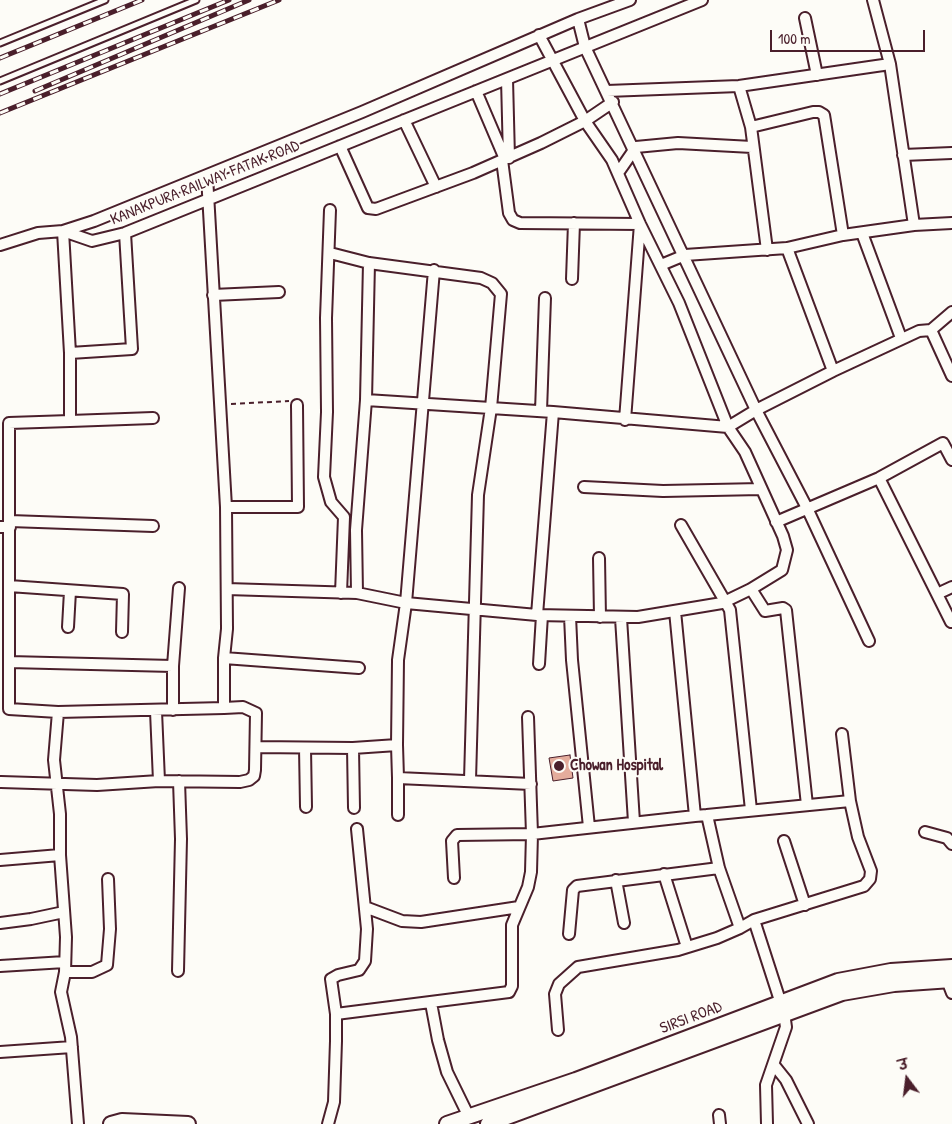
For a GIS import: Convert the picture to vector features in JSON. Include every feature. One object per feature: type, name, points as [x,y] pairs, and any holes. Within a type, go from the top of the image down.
[{"type":"main road","name":"SIRSI ROAD","points":[[447,1124],[782,1009],[842,993],[950,976]]},
{"type":"main road","name":"SIRSI ROAD","points":[[488,1124],[782,1009]]},
{"type":"main road","points":[[111,1124],[122,1121],[188,1124]]},
{"type":"street","name":"KANAKPURA RAILWAY FATAK ROAD","points":[[63,231],[94,221],[207,176],[578,18],[630,0]]},
{"type":"street","name":"KANAKPURA RAILWAY FATAK ROAD","points":[[63,231],[92,241],[125,233],[702,0]]},
{"type":"street","points":[[873,0],[890,64],[914,225]]},
{"type":"street","points":[[578,18],[586,47],[634,150],[756,410],[807,508],[869,641]]},
{"type":"street","points":[[804,18],[816,75]]},
{"type":"street","points":[[227,589],[357,593],[406,603],[539,615],[638,618],[725,602],[751,590],[782,570],[786,562],[787,550],[745,452],[728,427],[679,303],[640,224],[618,172],[585,122],[540,35]]},
{"type":"street","points":[[607,91],[739,86],[890,64]]},
{"type":"street","points":[[506,79],[505,159],[509,213],[513,220],[520,223],[640,224]]},
{"type":"street","points":[[739,86],[751,127],[752,147],[767,250]]},
{"type":"street","points":[[476,91],[505,159]]},
{"type":"street","points":[[340,146],[368,208],[372,210],[505,159],[585,122],[613,102]]},
{"type":"street","points":[[751,127],[813,112],[819,112],[824,115],[843,235]]},
{"type":"street","points":[[404,120],[436,187]]},
{"type":"street","points":[[618,172],[636,147],[678,142],[752,147]]},
{"type":"street","points":[[903,155],[952,153]]},
{"type":"street","points":[[207,176],[210,199],[226,507],[227,589],[224,708]]},
{"type":"street","points":[[330,210],[330,253],[326,318],[327,412],[324,477],[331,502],[344,517],[340,593]]},
{"type":"street","points":[[572,279],[574,223]]},
{"type":"street","points":[[625,420],[640,224]]},
{"type":"street","points":[[661,265],[684,255],[787,248],[862,232],[914,225],[952,224]]},
{"type":"street","points":[[0,245],[38,233],[63,231],[70,353],[70,421]]},
{"type":"street","points":[[862,232],[902,338]]},
{"type":"street","points":[[70,353],[132,349],[125,233]]},
{"type":"street","points":[[787,248],[832,371]]},
{"type":"street","points":[[330,253],[369,263],[434,270],[481,278],[498,289],[500,302],[491,408],[478,495],[470,780]]},
{"type":"street","points":[[357,593],[356,530],[366,400],[369,263]]},
{"type":"street","points":[[398,815],[396,687],[406,603],[434,270]]},
{"type":"street","points":[[214,296],[280,292]]},
{"type":"street","points":[[541,411],[545,298]]},
{"type":"street","points":[[366,400],[424,402],[728,427],[756,410],[832,371],[902,338],[919,331],[931,330],[952,312]]},
{"type":"street","points":[[931,330],[951,371]]},
{"type":"street","points":[[226,507],[298,508],[296,405]]},
{"type":"street","points":[[539,664],[539,615],[553,412]]},
{"type":"street","points":[[1,782],[97,785],[158,781],[240,782],[249,780],[254,776],[256,713],[242,707],[156,711],[58,712],[4,708],[9,662],[10,586],[5,423],[153,418]]},
{"type":"street","points":[[776,522],[879,478],[952,437]]},
{"type":"street","points":[[942,443],[952,460]]},
{"type":"street","points":[[879,478],[951,622]]},
{"type":"street","points":[[584,487],[663,491],[761,489]]},
{"type":"street","points":[[7,525],[153,526]]},
{"type":"street","points":[[681,525],[730,610],[751,810]]},
{"type":"street","points":[[599,558],[600,618]]},
{"type":"street","points":[[10,586],[70,592],[123,594],[122,632]]},
{"type":"street","points":[[937,594],[952,587]]},
{"type":"street","points":[[173,710],[173,666],[179,588]]},
{"type":"street","points":[[751,590],[765,611],[783,608],[786,610],[807,805]]},
{"type":"street","points":[[68,627],[70,592]]},
{"type":"street","points":[[675,611],[695,816]]},
{"type":"street","points":[[570,616],[572,660],[589,827]]},
{"type":"street","points":[[621,618],[634,822]]},
{"type":"street","points":[[224,658],[359,668]]},
{"type":"street","points":[[9,662],[173,666]]},
{"type":"street","points":[[156,711],[158,781]]},
{"type":"street","points":[[58,712],[54,760],[60,814],[65,967],[60,992],[72,1048],[78,1124]]},
{"type":"street","points":[[336,1014],[509,992],[512,986],[512,925],[531,872],[532,834],[528,717]]},
{"type":"street","points":[[558,1030],[555,994],[559,984],[578,967],[687,948],[740,928],[754,920],[864,886],[870,879],[871,871],[858,837],[850,801],[842,734]]},
{"type":"street","points":[[256,747],[353,748],[397,745]]},
{"type":"street","points":[[305,748],[306,807]]},
{"type":"street","points":[[353,748],[354,808]]},
{"type":"street","points":[[398,778],[531,784]]},
{"type":"street","points":[[178,971],[182,839],[179,781]]},
{"type":"street","points":[[454,878],[452,841],[457,835],[532,834],[850,801]]},
{"type":"street","points":[[707,815],[719,868],[740,928]]},
{"type":"street","points":[[328,1124],[334,1102],[336,1014],[331,979],[338,974],[359,970],[365,961],[367,929],[357,829]]},
{"type":"street","points":[[925,832],[947,838],[952,844]]},
{"type":"street","points":[[784,841],[805,905]]},
{"type":"street","points":[[0,860],[60,855]]},
{"type":"street","points":[[569,934],[573,890],[582,884],[719,868]]},
{"type":"street","points":[[664,874],[687,948]]},
{"type":"street","points":[[0,966],[65,967],[92,972],[107,965],[110,929],[108,879]]},
{"type":"street","points":[[616,880],[624,923]]},
{"type":"street","points":[[365,907],[402,921],[421,922],[519,907]]},
{"type":"street","points":[[0,923],[64,912]]},
{"type":"street","points":[[754,920],[786,1027],[766,1085],[768,1124]]},
{"type":"street","points":[[950,976],[952,993]]},
{"type":"street","points":[[432,1003],[438,1040],[447,1072],[469,1117]]},
{"type":"street","points":[[0,1052],[72,1048]]},
{"type":"street","points":[[774,1065],[786,1080],[808,1124]]},
{"type":"lane","points":[[0,44],[105,0]]},
{"type":"lane","points":[[0,81],[196,0]]},
{"type":"path","points":[[221,404],[291,401],[296,405]]},
{"type":"building","points":[[570,755],[573,778],[553,781],[549,758]]},
{"type":"railway","points":[[0,58],[142,0]]},
{"type":"railway","points":[[0,94],[229,0]]},
{"type":"railway","points":[[35,91],[249,0]]},
{"type":"railway","points":[[0,113],[279,0]]},
{"type":"place","name":"Chowan Hospital","points":[[559,766]]}]
